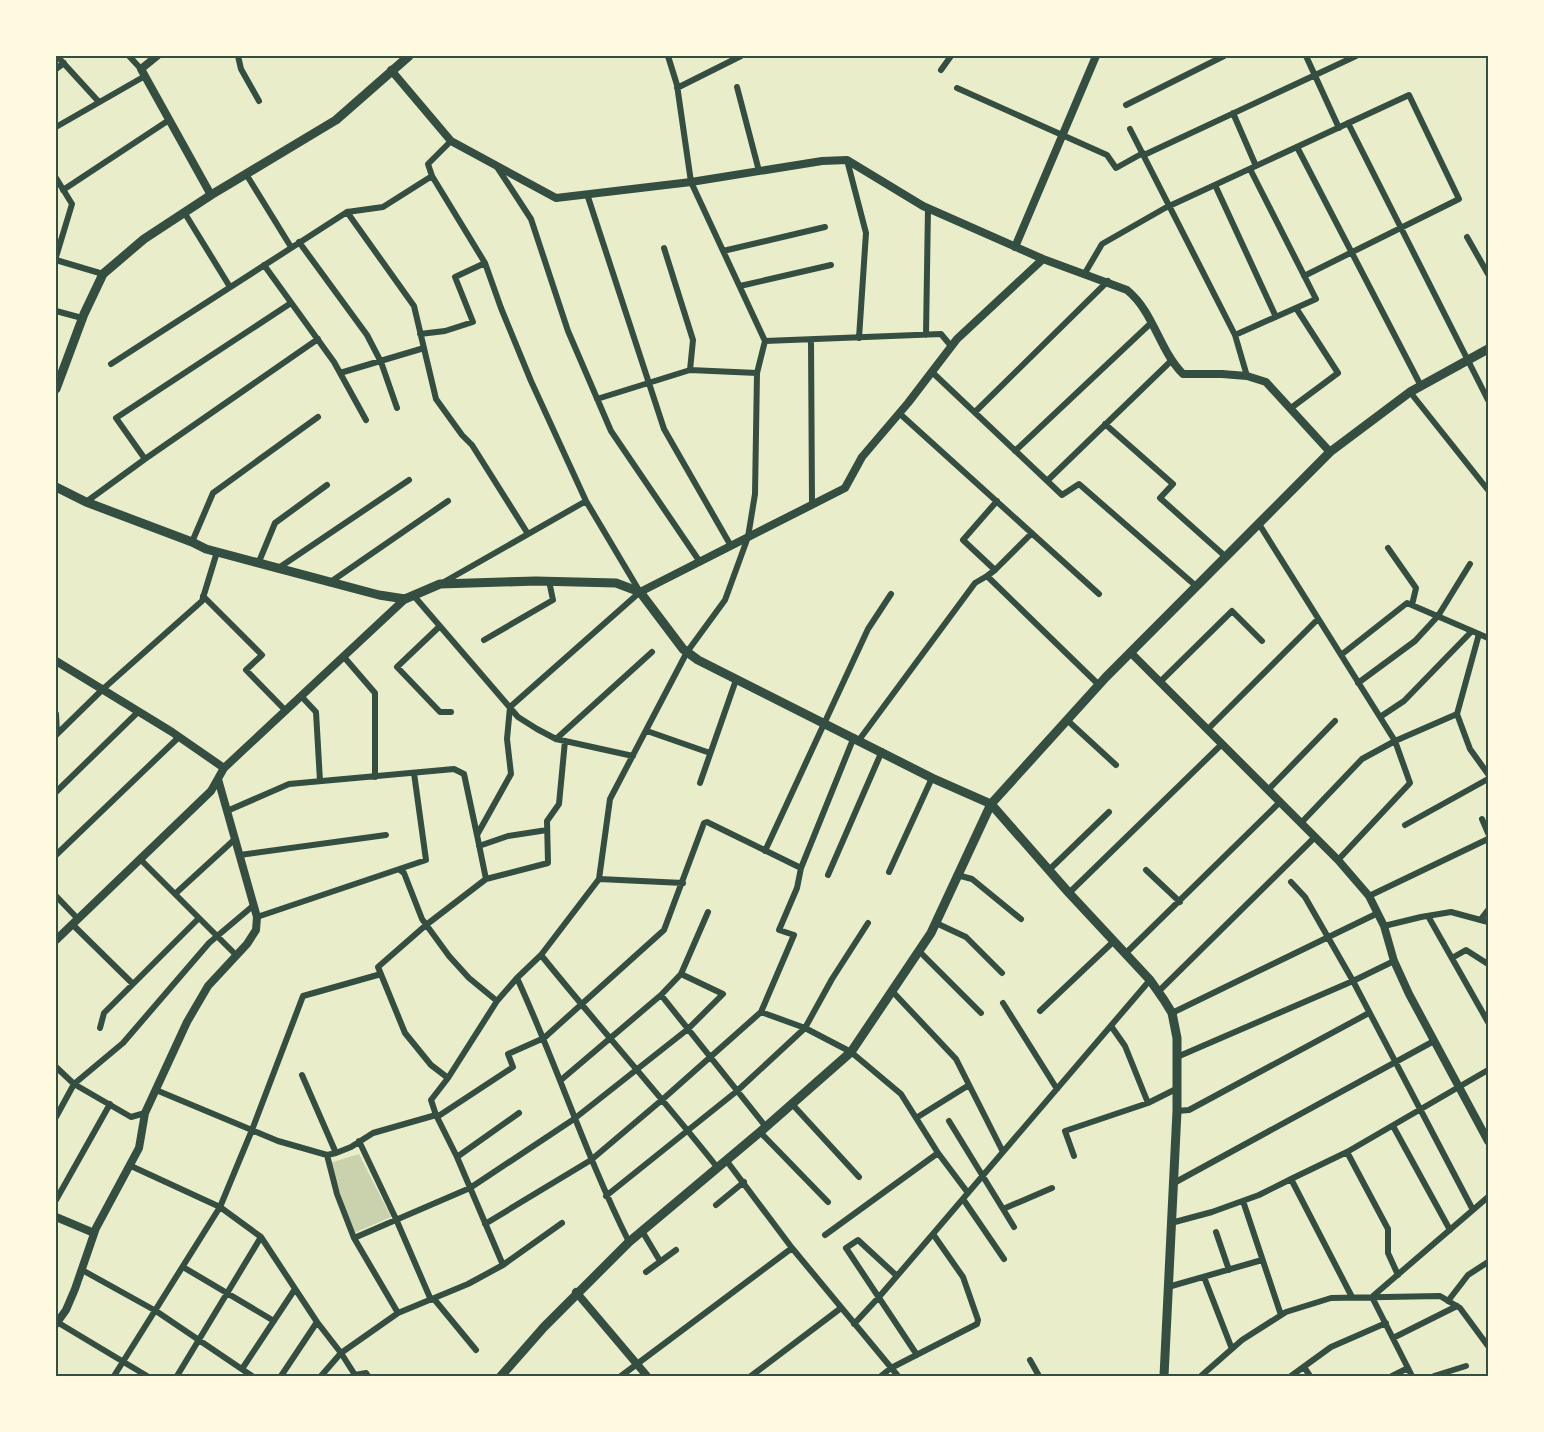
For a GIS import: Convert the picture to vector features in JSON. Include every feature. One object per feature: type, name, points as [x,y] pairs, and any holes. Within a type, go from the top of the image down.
[{"type":"main road","points":[[56,389],[59,369],[103,274],[144,239],[184,212],[336,120],[403,58]]},
{"type":"main road","points":[[505,1375],[576,1292],[629,1242],[763,1130],[851,1052],[936,922],[991,804],[1099,685],[1330,452],[1410,392],[1488,349]]},
{"type":"main road","points":[[56,487],[86,502],[217,552],[379,596],[409,597],[440,584],[549,581],[616,584],[640,592],[687,652],[736,680],[932,778],[991,804],[1150,981],[1172,1013],[1176,1027],[1177,1111],[1164,1377]]},
{"type":"street","points":[[57,56],[99,102]]},
{"type":"street","points":[[129,56],[143,73],[211,195]]},
{"type":"street","points":[[56,127],[143,73],[157,56]]},
{"type":"street","points":[[238,56],[241,69],[259,102]]},
{"type":"street","points":[[503,1265],[431,1100],[498,1001],[516,978],[541,956],[599,879],[610,799],[687,652],[725,600],[748,537],[755,494],[757,373],[765,341],[692,182],[677,88],[668,56]]},
{"type":"street","points":[[677,88],[741,56]]},
{"type":"street","points":[[941,70],[951,56]]},
{"type":"street","points":[[1015,247],[1096,56]]},
{"type":"street","points":[[1126,105],[1224,56]]},
{"type":"street","points":[[1306,56],[1339,128]]},
{"type":"street","points":[[957,88],[1107,155],[1116,168],[1356,56]]},
{"type":"street","points":[[56,69],[64,63]]},
{"type":"street","points":[[392,70],[451,141],[556,198],[692,182],[847,159],[928,208],[1043,259],[1108,281],[1127,290],[1136,297],[1172,360],[1183,374],[1247,376],[1266,382],[1330,452]]},
{"type":"street","points":[[737,87],[759,171]]},
{"type":"street","points":[[1085,273],[1102,244],[1171,206],[1409,95],[1459,198],[1304,276]]},
{"type":"street","points":[[1233,113],[1253,168],[1316,299],[1235,334]]},
{"type":"street","points":[[63,190],[169,120]]},
{"type":"street","points":[[1348,123],[1488,400]]},
{"type":"street","points":[[1130,129],[1235,334],[1247,376]]},
{"type":"street","points":[[451,141],[428,164],[432,176],[485,263],[531,381],[586,501],[640,592]]},
{"type":"street","points":[[1297,147],[1421,386]]},
{"type":"street","points":[[847,159],[866,233],[859,338]]},
{"type":"street","points":[[495,164],[531,219],[568,331],[611,432],[700,562]]},
{"type":"street","points":[[246,174],[291,247]]},
{"type":"street","points":[[111,364],[347,212],[383,207],[432,176]]},
{"type":"street","points":[[56,178],[72,204],[56,258],[103,274]]},
{"type":"street","points":[[1215,185],[1276,316]]},
{"type":"street","points":[[587,194],[664,429],[731,546]]},
{"type":"street","points":[[926,335],[928,208]]},
{"type":"street","points":[[184,212],[230,287]]},
{"type":"street","points":[[347,212],[414,306],[436,399],[472,445],[528,534]]},
{"type":"street","points":[[723,251],[825,227]]},
{"type":"street","points":[[1467,237],[1488,274]]},
{"type":"street","points":[[299,242],[367,335],[381,362],[397,408]]},
{"type":"street","points":[[664,248],[693,340],[690,370]]},
{"type":"street","points":[[477,835],[511,774],[507,739],[510,707],[640,592],[845,488],[862,457],[951,346],[1043,259]]},
{"type":"street","points":[[420,334],[446,331],[473,322],[455,277],[485,263]]},
{"type":"street","points":[[264,265],[318,339],[366,420]]},
{"type":"street","points":[[740,286],[831,265]]},
{"type":"street","points":[[975,412],[1108,281]]},
{"type":"street","points":[[145,459],[116,418],[291,303]]},
{"type":"street","points":[[1291,408],[1338,373],[1296,308]]},
{"type":"street","points":[[56,311],[82,318]]},
{"type":"street","points":[[1015,451],[1151,323]]},
{"type":"street","points":[[765,341],[941,334],[951,346]]},
{"type":"street","points":[[86,502],[318,339]]},
{"type":"street","points":[[811,340],[812,504]]},
{"type":"street","points":[[340,373],[424,348]]},
{"type":"street","points":[[1047,481],[1172,360]]},
{"type":"street","points":[[597,399],[690,370],[757,373]]},
{"type":"street","points":[[932,372],[1062,495],[1079,484],[1196,586]]},
{"type":"street","points":[[1410,392],[1488,490]]},
{"type":"street","points":[[899,413],[1099,594]]},
{"type":"street","points":[[192,543],[213,493],[318,417]]},
{"type":"street","points":[[1105,424],[1173,484],[1160,498],[1226,557]]},
{"type":"street","points":[[277,569],[409,480]]},
{"type":"street","points":[[258,564],[275,523],[327,485]]},
{"type":"street","points":[[329,583],[448,501]]},
{"type":"street","points":[[440,584],[586,501]]},
{"type":"street","points":[[995,570],[963,540],[997,501]]},
{"type":"street","points":[[1259,524],[1395,741],[1410,783],[1338,860]]},
{"type":"street","points":[[485,1224],[591,1160],[761,1012],[794,935],[779,930],[797,888],[801,868],[856,738],[975,583],[995,570],[1032,533]]},
{"type":"street","points":[[1388,548],[1416,588],[1412,605]]},
{"type":"street","points":[[56,734],[103,688],[202,601],[217,552]]},
{"type":"street","points":[[1359,683],[1414,641],[1438,616],[1470,564]]},
{"type":"street","points":[[987,576],[1099,685]]},
{"type":"street","points":[[484,640],[553,600],[549,581]]},
{"type":"street","points":[[765,851],[867,629],[891,594]]},
{"type":"street","points":[[203,596],[262,655],[246,670],[286,711]]},
{"type":"street","points":[[56,940],[211,791],[224,768],[409,597],[440,626],[518,717],[556,739],[633,756]]},
{"type":"street","points":[[1341,655],[1407,603],[1488,638]]},
{"type":"street","points":[[1160,682],[1232,611],[1262,641]]},
{"type":"street","points":[[1208,729],[1318,619]]},
{"type":"street","points":[[440,626],[396,667],[440,712],[451,712]]},
{"type":"street","points":[[1380,717],[1404,701],[1472,631]]},
{"type":"street","points":[[1479,634],[1457,714],[1470,748],[1488,774]]},
{"type":"street","points":[[556,739],[652,652]]},
{"type":"street","points":[[1131,653],[1338,860],[1369,896],[1384,927],[1394,962],[1488,1141]]},
{"type":"street","points":[[344,657],[375,693],[375,777]]},
{"type":"street","points":[[56,661],[103,688],[224,768]]},
{"type":"street","points":[[700,783],[736,680]]},
{"type":"street","points":[[301,696],[316,712],[320,782]]},
{"type":"street","points":[[56,792],[139,711]]},
{"type":"street","points":[[56,714],[56,734]]},
{"type":"street","points":[[1301,823],[1362,759],[1395,741],[1457,714]]},
{"type":"street","points":[[1067,720],[1116,765]]},
{"type":"street","points":[[1268,790],[1335,721]]},
{"type":"street","points":[[647,730],[710,753]]},
{"type":"street","points":[[56,855],[179,737]]},
{"type":"street","points":[[448,1078],[431,1065],[405,1033],[378,967],[426,925],[486,879],[548,863],[547,821],[559,804],[566,741]]},
{"type":"street","points":[[1069,893],[1222,744]]},
{"type":"street","points":[[828,875],[882,751]]},
{"type":"street","points":[[227,812],[289,784],[454,769],[464,774],[486,879]]},
{"type":"street","points":[[258,917],[426,860],[414,773]]},
{"type":"street","points":[[889,872],[932,778]]},
{"type":"street","points":[[147,1377],[56,1323],[66,1310],[94,1233],[139,1148],[145,1113],[201,995],[256,930],[258,917],[218,779]]},
{"type":"street","points":[[1405,825],[1488,779]]},
{"type":"street","points":[[1125,954],[1280,802]]},
{"type":"street","points":[[1050,870],[1109,812]]},
{"type":"street","points":[[1482,819],[1488,832]]},
{"type":"street","points":[[156,1090],[278,1141],[327,1155],[336,1153],[373,1133],[437,1116],[513,1067],[508,1054],[544,1038],[664,930],[704,823],[707,822],[801,868]]},
{"type":"street","points":[[479,846],[508,836],[547,830]]},
{"type":"street","points":[[240,855],[386,835]]},
{"type":"street","points":[[1158,992],[1315,837]]},
{"type":"street","points":[[174,894],[235,839]]},
{"type":"street","points":[[1369,896],[1488,839]]},
{"type":"street","points":[[140,859],[236,955]]},
{"type":"street","points":[[400,870],[404,873],[422,919],[449,956],[469,978],[498,1001]]},
{"type":"street","points":[[1146,870],[1180,902]]},
{"type":"street","points":[[957,875],[972,879],[1021,919]]},
{"type":"street","points":[[599,879],[683,883]]},
{"type":"street","points":[[1291,882],[1305,897],[1353,981],[1473,1210]]},
{"type":"street","points":[[56,896],[75,922],[133,984]]},
{"type":"street","points":[[56,1117],[74,1084],[123,1043],[209,943],[254,905]]},
{"type":"street","points":[[1481,919],[1488,910]]},
{"type":"street","points":[[561,1080],[661,995],[681,974],[708,912]]},
{"type":"street","points":[[1384,927],[1451,912],[1488,922]]},
{"type":"street","points":[[1172,1013],[1377,913]]},
{"type":"street","points":[[1428,916],[1488,1022]]},
{"type":"street","points":[[100,1028],[104,1013],[199,918]]},
{"type":"street","points":[[606,1196],[737,1091],[805,1028],[832,979],[868,922]]},
{"type":"street","points":[[936,922],[966,937],[1002,973]]},
{"type":"street","points":[[1040,1011],[1114,941]]},
{"type":"street","points":[[1452,958],[1467,950],[1488,964]]},
{"type":"street","points":[[919,951],[981,1013]]},
{"type":"street","points":[[541,956],[609,1039],[638,1069],[717,1167]]},
{"type":"street","points":[[1177,1057],[1394,962]]},
{"type":"street","points":[[114,1377],[220,1207],[303,996],[381,974]]},
{"type":"street","points":[[354,1238],[470,1188],[574,1119],[688,1029],[723,994],[681,974]]},
{"type":"street","points":[[516,978],[544,1038],[606,1196],[629,1242]]},
{"type":"street","points":[[854,1324],[1150,981]]},
{"type":"street","points":[[892,991],[956,1059],[1003,1152]]},
{"type":"street","points":[[661,995],[737,1091],[763,1130],[828,1202]]},
{"type":"street","points":[[1004,1003],[1056,1089]]},
{"type":"street","points":[[761,1012],[805,1028],[851,1052],[901,1094],[1004,1259]]},
{"type":"street","points":[[1177,1111],[1189,1110],[1369,1013]]},
{"type":"street","points":[[1111,1026],[1125,1046],[1148,1103]]},
{"type":"street","points":[[1173,1183],[1434,1041]]},
{"type":"street","points":[[56,1067],[74,1084],[131,1117],[145,1113]]},
{"type":"street","points":[[1171,1223],[1243,1201],[1347,1152],[1488,1070]]},
{"type":"street","points":[[302,1075],[336,1153]]},
{"type":"street","points":[[916,1119],[969,1084]]},
{"type":"street","points":[[1074,1156],[1065,1131],[1148,1103],[1176,1089]]},
{"type":"street","points":[[56,1200],[110,1104]]},
{"type":"street","points":[[792,1104],[859,1178]]},
{"type":"street","points":[[456,1157],[519,1113]]},
{"type":"street","points":[[949,1121],[1014,1227]]},
{"type":"street","points":[[1393,1126],[1450,1230]]},
{"type":"street","points":[[359,1141],[433,1299],[476,1350]]},
{"type":"street","points":[[1347,1152],[1388,1229],[1389,1254],[1398,1275]]},
{"type":"street","points":[[825,1234],[938,1153]]},
{"type":"street","points":[[327,1155],[337,1194],[354,1238],[398,1313]]},
{"type":"street","points":[[726,1160],[792,1248],[898,1377]]},
{"type":"street","points":[[131,1166],[220,1207],[261,1237],[317,1323],[355,1375],[366,1374],[368,1377]]},
{"type":"street","points":[[1291,1179],[1352,1297]]},
{"type":"street","points":[[716,1205],[744,1182]]},
{"type":"street","points":[[1003,1209],[1052,1188]]},
{"type":"street","points":[[1372,1297],[1488,1197]]},
{"type":"street","points":[[1243,1201],[1281,1316]]},
{"type":"street","points":[[56,1217],[94,1233]]},
{"type":"street","points":[[321,1377],[341,1353],[398,1313],[468,1284],[503,1265],[562,1223]]},
{"type":"street","points":[[642,1231],[660,1261]]},
{"type":"street","points":[[1216,1232],[1229,1270]]},
{"type":"street","points":[[881,1377],[891,1368],[977,1324],[978,1320],[963,1276],[933,1234]]},
{"type":"street","points":[[177,1377],[261,1237]]},
{"type":"street","points":[[897,1276],[858,1240],[846,1248],[917,1355]]},
{"type":"street","points":[[621,1377],[792,1248]]},
{"type":"street","points":[[646,1272],[676,1250]]},
{"type":"street","points":[[1168,1287],[1262,1260]]},
{"type":"street","points":[[1448,1301],[1468,1275],[1488,1262]]},
{"type":"street","points":[[183,1267],[274,1321]]},
{"type":"street","points":[[82,1270],[156,1311],[252,1377]]},
{"type":"street","points":[[1204,1277],[1232,1349]]},
{"type":"street","points":[[242,1369],[295,1289]]},
{"type":"street","points":[[576,1292],[647,1377]]},
{"type":"street","points":[[1201,1377],[1242,1340],[1286,1312],[1331,1298],[1440,1296],[1457,1306],[1488,1346]]},
{"type":"street","points":[[1372,1297],[1412,1377]]},
{"type":"street","points":[[1393,1338],[1457,1306]]},
{"type":"street","points":[[751,1377],[841,1308]]},
{"type":"street","points":[[281,1377],[317,1323]]},
{"type":"street","points":[[1291,1377],[1331,1347],[1386,1323]]},
{"type":"street","points":[[1030,1360],[1039,1377]]},
{"type":"street","points":[[1434,1377],[1466,1366]]},
{"type":"street","points":[[1304,1367],[1310,1377]]},
{"type":"street","points":[[1392,1377],[1408,1368]]},
{"type":"green space","points":[[359,1154],[391,1217],[354,1233],[330,1163]]}]
